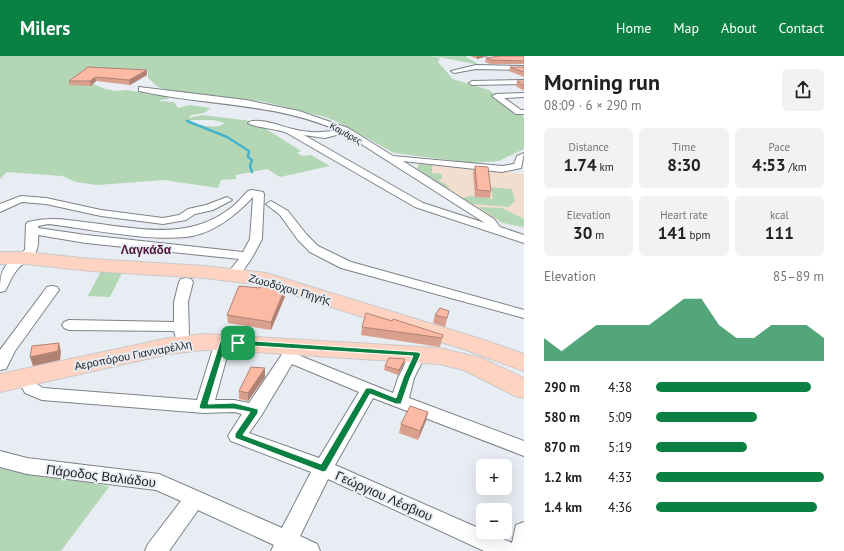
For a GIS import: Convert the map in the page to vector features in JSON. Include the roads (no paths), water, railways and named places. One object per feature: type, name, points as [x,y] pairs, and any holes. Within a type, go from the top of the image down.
[{"type":"main road","name":"Ζωοδόχου Πηγής","points":[[0,258],[24,257],[84,265],[234,274],[266,279],[475,345],[524,363]]},
{"type":"main road","name":"Αεροπόρου Γιανναρέλλη","points":[[0,383],[181,335],[292,352],[418,354],[439,356],[487,370],[524,389]]},
{"type":"street","points":[[473,60],[486,67]]},
{"type":"street","points":[[454,71],[486,67],[516,68],[524,63]]},
{"type":"street","points":[[494,68],[512,82],[524,94]]},
{"type":"street","points":[[516,68],[524,74]]},
{"type":"street","points":[[472,83],[524,82]]},
{"type":"street","name":"Καμάρες","points":[[142,89],[197,98],[264,105],[325,121],[345,130],[390,157],[490,221],[495,229],[524,238]]},
{"type":"street","points":[[524,94],[496,96],[519,112],[524,112]]},
{"type":"street","points":[[252,123],[277,126],[290,131],[419,205],[495,229]]},
{"type":"street","points":[[290,131],[325,135],[345,130]]},
{"type":"street","points":[[390,157],[502,169],[518,166],[520,158],[524,156]]},
{"type":"street","points":[[33,227],[48,221],[151,233],[186,233],[213,224],[233,212],[252,193],[259,194],[257,233],[247,256],[234,274]]},
{"type":"street","points":[[0,209],[9,202],[21,199],[46,200],[101,214],[164,220],[182,218],[192,211],[209,208],[226,200]]},
{"type":"street","points":[[270,204],[284,213],[314,249],[346,265],[524,314]]},
{"type":"street","points":[[33,227],[106,242],[155,247],[188,248],[247,256]]},
{"type":"street","points":[[0,288],[8,272],[31,252],[33,246],[33,227]]},
{"type":"street","points":[[69,325],[181,335],[181,302],[186,282]]},
{"type":"street","points":[[0,365],[8,350],[52,290]]},
{"type":"street","points":[[204,407],[224,342]]},
{"type":"street","points":[[25,377],[28,387],[33,392],[42,394],[204,407],[234,406],[255,411],[292,352],[369,390],[524,449]]},
{"type":"street","points":[[398,402],[406,378],[418,354]]},
{"type":"street","points":[[285,546],[323,468],[369,390]]},
{"type":"street","name":"Γεώργιου Λέσβιου","points":[[255,411],[238,436],[323,468],[507,551]]},
{"type":"street","name":"Πάροδος Βαλιάδου","points":[[0,459],[27,466],[113,475],[160,482],[195,498],[285,546],[309,551]]},
{"type":"street","points":[[156,551],[195,498]]},
{"type":"street","points":[[522,551],[524,532]]},
{"type":"waterway","points":[[187,121],[227,137],[249,151],[248,157],[252,160],[250,166],[252,172]]},
{"type":"district","name":"Λαγκάδα","points":[[146,249]]}]
